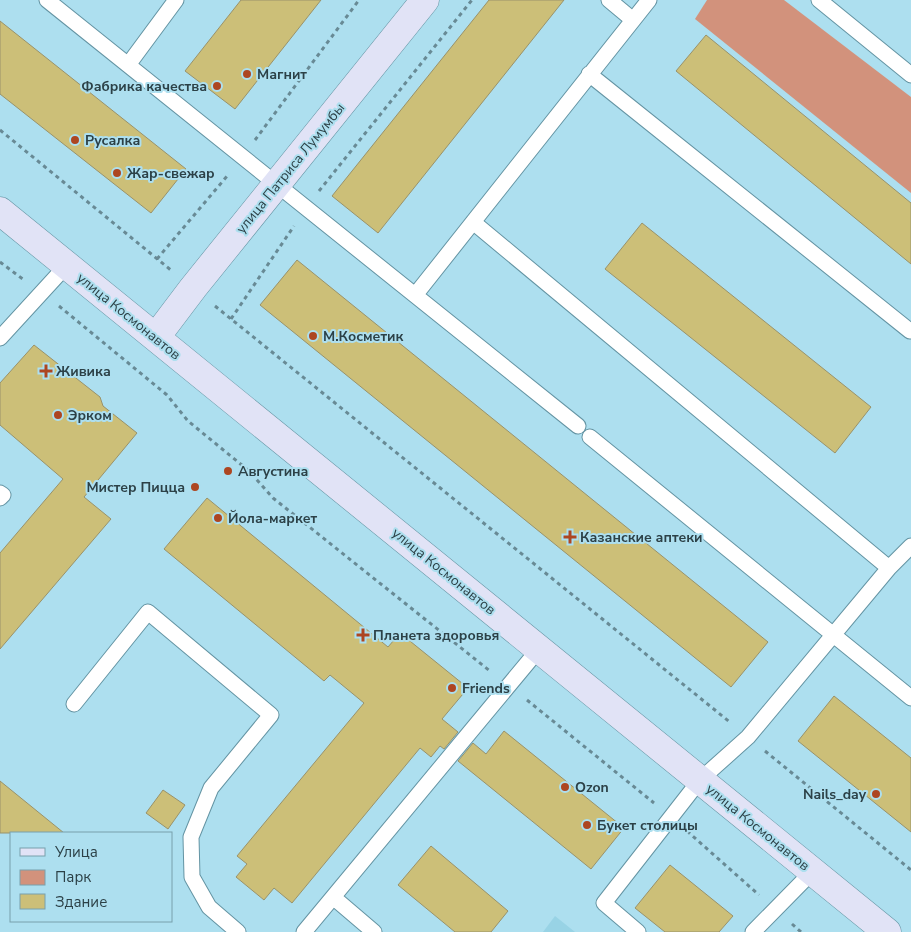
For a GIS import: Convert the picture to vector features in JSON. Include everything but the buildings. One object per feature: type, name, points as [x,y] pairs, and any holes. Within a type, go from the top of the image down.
[{"type":"street","name":"улица Патриса Лумумбы","points":[[156,337],[192,288],[425,0]]},
{"type":"street","name":"улица Космонавтов","points":[[0,211],[887,932]]},
{"type":"lane","points":[[48,0],[578,426]]},
{"type":"lane","points":[[128,65],[176,0]]},
{"type":"lane","points":[[609,0],[633,20]]},
{"type":"lane","points":[[416,294],[649,0]]},
{"type":"lane","points":[[819,0],[911,75]]},
{"type":"lane","points":[[589,74],[910,331]]},
{"type":"lane","points":[[473,222],[889,568]]},
{"type":"lane","points":[[0,338],[66,266]]},
{"type":"lane","points":[[590,437],[911,698]]},
{"type":"lane","points":[[0,492],[3,495],[0,498]]},
{"type":"lane","points":[[638,932],[604,903],[700,780],[748,737],[889,568],[911,546]]},
{"type":"lane","points":[[74,704],[148,612],[271,715],[211,788],[191,837],[192,877],[209,907],[238,932]]},
{"type":"lane","points":[[304,932],[539,649]]},
{"type":"lane","points":[[753,932],[812,872]]},
{"type":"lane","points":[[333,897],[374,932]]},
{"type":"path","points":[[157,259],[243,157],[359,0]]},
{"type":"path","points":[[232,319],[306,208],[472,0]]},
{"type":"path","points":[[0,130],[192,288],[911,870]]},
{"type":"path","points":[[0,262],[42,293],[167,395],[188,422],[249,472],[273,498],[671,817],[801,932]]},
{"type":"shaded area","points":[[555,916],[575,932],[543,932]]},
{"type":"green space","points":[[707,0],[784,0],[911,97],[911,193],[695,19]]},
{"type":"place","name":"Магнит","points":[[247,74]]},
{"type":"place","name":"Фабрика качества","points":[[217,86]]},
{"type":"place","name":"Русалка","points":[[75,140]]},
{"type":"place","name":"Жар-свежар","points":[[117,173]]},
{"type":"place","name":"М.Косметик","points":[[313,336]]},
{"type":"place","name":"Живика","points":[[46,371]]},
{"type":"place","name":"Эрком","points":[[58,415]]},
{"type":"place","name":"Августина","points":[[228,471]]},
{"type":"place","name":"Мистер Пицца","points":[[195,487]]},
{"type":"place","name":"Йола-маркет","points":[[218,518]]},
{"type":"place","name":"Казанские аптеки","points":[[570,537]]},
{"type":"place","name":"Планета здоровья","points":[[363,635]]},
{"type":"place","name":"Friends","points":[[452,688]]},
{"type":"place","name":"Ozon","points":[[565,787]]},
{"type":"place","name":"Nails_day","points":[[876,794]]},
{"type":"place","name":"Букет столицы","points":[[587,825]]}]
